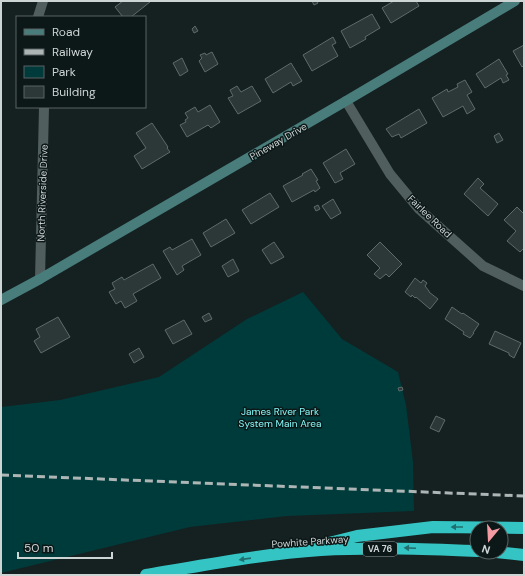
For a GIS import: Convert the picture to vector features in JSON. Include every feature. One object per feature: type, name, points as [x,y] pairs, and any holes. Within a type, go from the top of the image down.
[{"type":"highway","points":[[284,554],[357,536],[433,527],[524,528]]},
{"type":"highway","name":"Powhite Parkway","points":[[146,575],[214,563],[322,550],[398,548],[469,550]]},
{"type":"highway","points":[[509,553],[524,555]]},
{"type":"street","points":[[38,16],[43,1]]},
{"type":"street","name":"Pineway Drive","points":[[1,300],[40,279],[346,101],[515,1]]},
{"type":"street","name":"Fairlee Road","points":[[346,101],[390,174],[419,209],[484,266],[524,286]]},
{"type":"street","name":"North Riverside Drive","points":[[40,279],[44,108]]},
{"type":"green space","name":"James River Park System Main Area","points":[[303,292],[342,339],[398,372],[406,405],[413,462],[414,511],[287,516],[190,527],[1,573],[1,407],[60,400],[159,377],[247,319]]},
{"type":"building","points":[[123,1],[150,2],[132,16],[122,16],[115,7]]},
{"type":"building","points":[[312,1],[317,1],[318,3],[314,5]]},
{"type":"building","points":[[394,1],[416,1],[419,6],[391,23],[382,8]]},
{"type":"building","points":[[372,14],[380,28],[365,37],[366,39],[350,48],[341,31]]},
{"type":"building","points":[[195,26],[198,31],[194,33],[192,29]]},
{"type":"building","points":[[333,37],[336,43],[332,45],[338,56],[312,71],[303,55]]},
{"type":"building","points":[[524,45],[524,65],[522,67],[513,51]]},
{"type":"building","points":[[212,52],[218,64],[205,72],[199,61],[202,58],[200,55],[205,53],[206,55]]},
{"type":"building","points":[[182,58],[188,71],[180,76],[173,63]]},
{"type":"building","points":[[499,59],[508,74],[506,75],[509,80],[503,83],[501,78],[485,88],[476,74]]},
{"type":"building","points":[[291,63],[302,81],[293,86],[291,82],[273,93],[265,79]]},
{"type":"building","points":[[465,80],[472,92],[467,95],[475,109],[467,114],[463,106],[443,117],[432,98],[447,89],[448,92],[458,87],[457,84]]},
{"type":"building","points":[[237,86],[241,92],[252,86],[261,101],[238,114],[228,98],[233,96],[230,90]]},
{"type":"building","points":[[210,105],[220,122],[211,128],[208,125],[187,137],[180,125],[186,122],[185,120],[188,118],[185,113],[195,107],[198,112]]},
{"type":"building","points":[[419,109],[427,123],[401,138],[399,134],[392,137],[386,129]]},
{"type":"building","points":[[152,123],[170,152],[142,169],[134,156],[146,148],[136,133]]},
{"type":"building","points":[[499,133],[503,140],[497,143],[494,136]]},
{"type":"building","points":[[346,149],[355,164],[340,173],[343,179],[335,183],[323,163]]},
{"type":"building","points":[[311,169],[318,180],[316,181],[320,188],[315,192],[314,190],[292,202],[283,186]]},
{"type":"building","points":[[478,178],[484,184],[480,188],[498,204],[488,216],[464,194]]},
{"type":"building","points":[[270,193],[279,207],[251,224],[242,210]]},
{"type":"building","points":[[333,199],[341,213],[331,219],[322,206]]},
{"type":"building","points":[[318,205],[320,209],[316,211],[314,207]]},
{"type":"building","points":[[517,207],[524,214],[524,248],[520,252],[507,241],[516,231],[504,220]]},
{"type":"building","points":[[226,219],[235,233],[211,247],[203,233]]},
{"type":"building","points":[[192,239],[201,255],[182,266],[184,270],[177,275],[163,251],[170,247],[172,250]]},
{"type":"building","points":[[274,242],[284,257],[271,264],[262,250]]},
{"type":"building","points":[[380,242],[402,264],[389,277],[386,274],[380,279],[374,274],[380,268],[367,255]]},
{"type":"building","points":[[233,259],[239,271],[228,277],[222,266]]},
{"type":"building","points":[[153,264],[161,278],[133,294],[137,301],[125,308],[121,301],[116,304],[109,292],[115,289],[112,283],[122,277],[124,280]]},
{"type":"building","points":[[415,278],[421,283],[423,280],[427,283],[425,286],[429,292],[438,299],[430,309],[416,297],[415,298],[412,295],[411,297],[405,292]]},
{"type":"building","points":[[452,307],[479,324],[470,338],[445,319]]},
{"type":"building","points":[[209,313],[212,319],[205,322],[202,317]]},
{"type":"building","points":[[58,317],[70,337],[41,353],[34,341],[40,337],[36,329]]},
{"type":"building","points":[[184,320],[192,334],[173,344],[165,330]]},
{"type":"building","points":[[495,331],[521,343],[514,358],[509,355],[509,353],[489,344]]},
{"type":"building","points":[[139,348],[144,357],[134,363],[129,354]]},
{"type":"building","points":[[402,387],[403,390],[399,391],[398,388]]},
{"type":"building","points":[[436,416],[445,420],[439,432],[430,428]]},
{"type":"railway","points":[[1,475],[524,496]]}]
